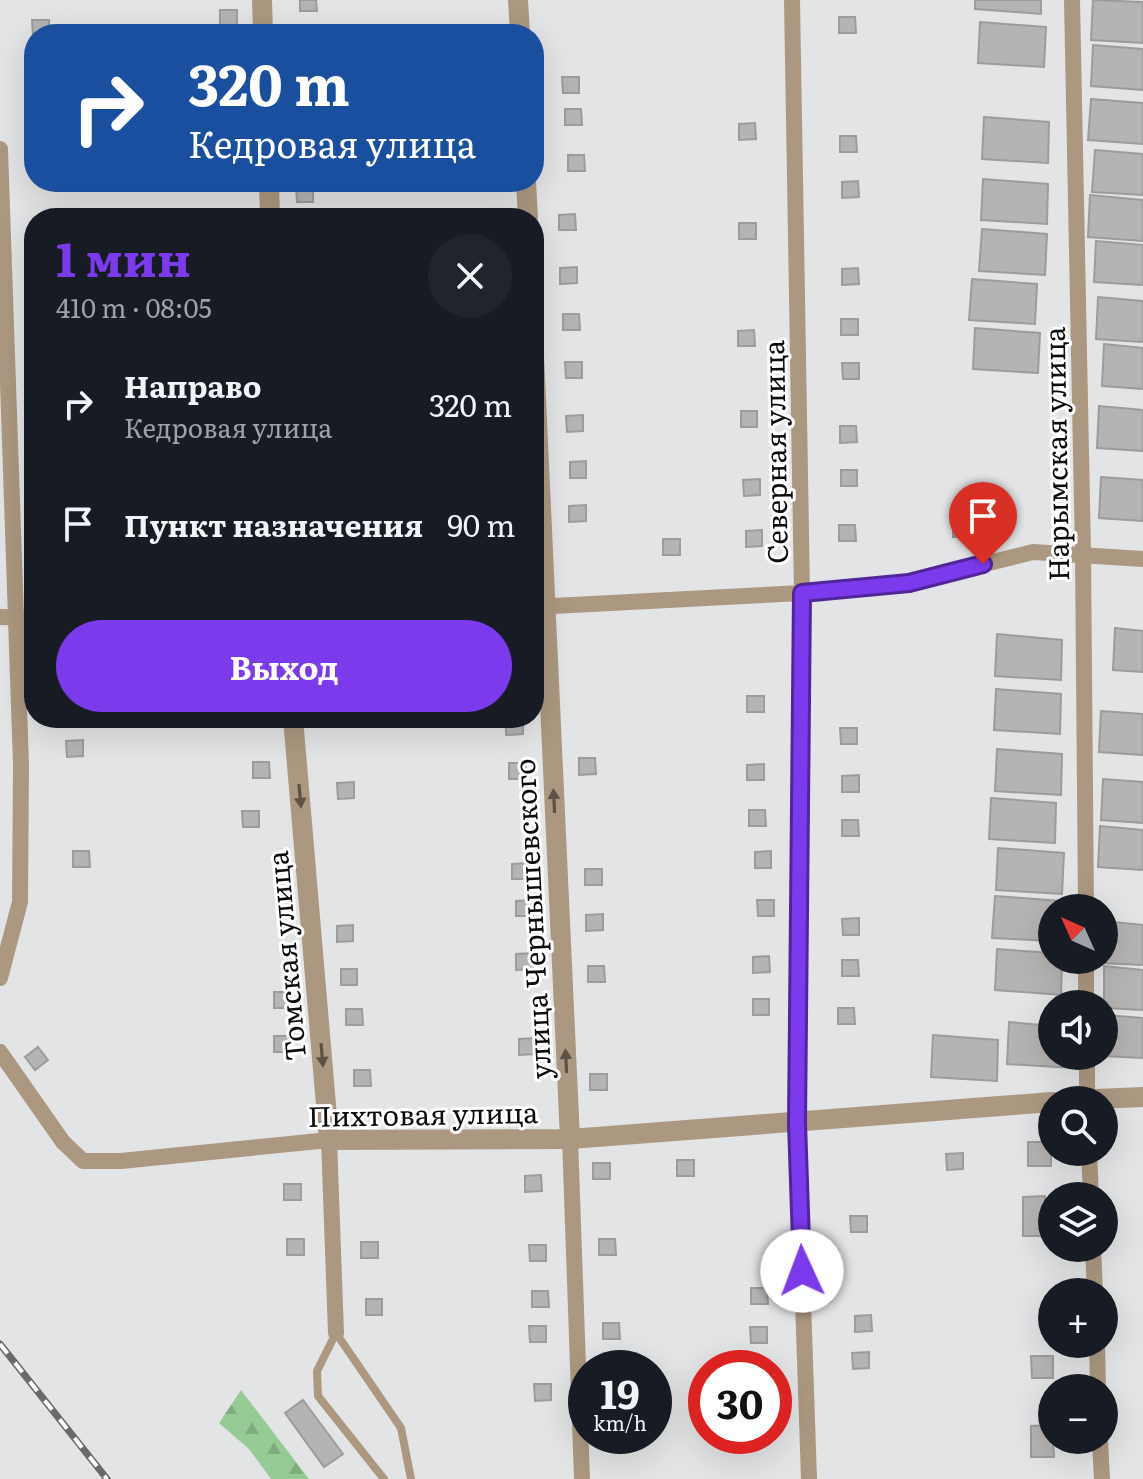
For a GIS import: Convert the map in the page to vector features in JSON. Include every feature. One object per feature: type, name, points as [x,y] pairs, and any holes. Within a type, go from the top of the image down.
[{"type":"street","points":[[262,0],[263,24]]},
{"type":"street","points":[[518,0],[519,24]]},
{"type":"street","name":"Северная улица","points":[[792,0],[802,593],[797,1123],[809,1479]]},
{"type":"street","name":"Нарымская улица","points":[[1072,0],[1083,553],[1086,894]]},
{"type":"street","points":[[0,149],[7,617],[21,765],[20,902],[0,978]]},
{"type":"street","points":[[544,606],[802,593],[909,583],[1033,552],[1143,559]]},
{"type":"street","name":"улица Чернышевского","points":[[544,677],[570,1139],[582,1479]]},
{"type":"street","name":"Томская улица","points":[[294,728],[329,1140],[336,1333]]},
{"type":"street","name":"Пихтовая улица","points":[[0,1052],[63,1142],[83,1161],[121,1161],[329,1140],[570,1139],[1038,1103]]},
{"type":"street","points":[[1118,1098],[1143,1097]]},
{"type":"street","points":[[1101,1454],[1102,1479]]},
{"type":"lane","points":[[384,1479],[318,1396],[317,1371],[336,1333],[401,1428],[411,1479]]},
{"type":"green space","points":[[241,1390],[309,1479],[271,1479],[249,1449],[219,1423]]},
{"type":"building","points":[[300,0],[316,0],[317,11],[300,11]]},
{"type":"building","points":[[975,0],[1041,0],[1041,14],[975,9]]},
{"type":"building","points":[[1093,0],[1143,2],[1143,43],[1091,40]]},
{"type":"building","points":[[220,10],[237,10],[237,24],[220,24]]},
{"type":"building","points":[[839,17],[855,17],[856,33],[839,33]]},
{"type":"building","points":[[32,20],[49,20],[49,24],[32,24]]},
{"type":"building","points":[[980,22],[1046,27],[1044,67],[978,63]]},
{"type":"building","points":[[1093,45],[1143,49],[1143,90],[1091,86]]},
{"type":"building","points":[[562,77],[579,77],[579,93],[563,93]]},
{"type":"building","points":[[1091,99],[1143,103],[1143,144],[1088,140]]},
{"type":"building","points":[[565,109],[581,109],[582,125],[565,125]]},
{"type":"building","points":[[984,117],[1049,122],[1048,163],[982,159]]},
{"type":"building","points":[[755,123],[756,139],[739,140],[739,124]]},
{"type":"building","points":[[840,136],[856,136],[857,152],[840,152]]},
{"type":"building","points":[[1095,150],[1143,154],[1143,195],[1092,192]]},
{"type":"building","points":[[568,155],[584,155],[585,171],[568,171]]},
{"type":"building","points":[[983,179],[1048,184],[1047,224],[981,220]]},
{"type":"building","points":[[858,181],[859,197],[842,198],[842,182]]},
{"type":"building","points":[[296,192],[313,192],[313,202],[297,202]]},
{"type":"building","points":[[1090,195],[1143,200],[1143,241],[1088,237]]},
{"type":"building","points":[[575,214],[576,230],[559,230],[559,215]]},
{"type":"building","points":[[739,223],[756,223],[756,239],[739,239]]},
{"type":"building","points":[[982,229],[1047,234],[1045,275],[979,271]]},
{"type":"building","points":[[1096,241],[1143,245],[1143,285],[1094,282]]},
{"type":"building","points":[[577,267],[577,283],[560,284],[560,268]]},
{"type":"building","points":[[858,268],[859,284],[842,285],[842,269]]},
{"type":"building","points":[[972,279],[1037,284],[1035,324],[969,320]]},
{"type":"building","points":[[1098,297],[1143,301],[1143,342],[1096,339]]},
{"type":"building","points":[[563,314],[579,314],[580,330],[563,330]]},
{"type":"building","points":[[841,319],[858,319],[858,335],[841,335]]},
{"type":"building","points":[[975,328],[1040,333],[1038,373],[973,369]]},
{"type":"building","points":[[754,330],[755,346],[738,346],[738,331]]},
{"type":"building","points":[[1104,344],[1143,348],[1143,389],[1102,386]]},
{"type":"building","points":[[565,362],[582,362],[582,378],[566,378]]},
{"type":"building","points":[[842,363],[859,363],[859,379],[843,379]]},
{"type":"building","points":[[1099,406],[1143,410],[1143,451],[1097,448]]},
{"type":"building","points":[[741,411],[757,411],[757,427],[741,427]]},
{"type":"building","points":[[583,415],[583,431],[567,432],[566,416]]},
{"type":"building","points":[[840,426],[856,426],[857,442],[840,443]]},
{"type":"building","points":[[586,461],[586,478],[570,478],[570,462]]},
{"type":"building","points":[[841,470],[857,470],[857,486],[841,486]]},
{"type":"building","points":[[1101,477],[1143,480],[1143,521],[1099,518]]},
{"type":"building","points":[[760,479],[760,495],[744,496],[743,480]]},
{"type":"building","points":[[586,505],[586,521],[569,522],[569,506]]},
{"type":"building","points":[[969,520],[970,536],[953,537],[953,521]]},
{"type":"building","points":[[839,525],[855,525],[856,541],[839,541]]},
{"type":"building","points":[[762,530],[762,546],[746,547],[746,531]]},
{"type":"building","points":[[663,539],[680,539],[680,555],[663,555]]},
{"type":"building","points":[[1115,628],[1143,631],[1143,672],[1113,670]]},
{"type":"building","points":[[997,634],[1062,640],[1061,680],[995,676]]},
{"type":"building","points":[[996,689],[1061,694],[1060,734],[994,730]]},
{"type":"building","points":[[747,696],[764,696],[764,712],[747,712]]},
{"type":"building","points":[[1101,711],[1143,714],[1143,755],[1099,752]]},
{"type":"building","points":[[506,728],[523,728],[523,734],[506,735]]},
{"type":"building","points":[[840,728],[857,728],[857,744],[841,744]]},
{"type":"building","points":[[83,740],[83,756],[67,757],[66,741]]},
{"type":"building","points":[[997,749],[1062,754],[1061,795],[995,791]]},
{"type":"building","points":[[579,758],[595,758],[596,774],[579,775]]},
{"type":"building","points":[[253,762],[269,762],[270,778],[253,778]]},
{"type":"building","points":[[509,763],[526,763],[526,779],[509,779]]},
{"type":"building","points":[[764,764],[764,780],[747,780],[747,765]]},
{"type":"building","points":[[859,775],[859,792],[842,792],[842,776]]},
{"type":"building","points":[[1103,779],[1143,782],[1143,823],[1101,820]]},
{"type":"building","points":[[354,782],[354,798],[338,799],[337,783]]},
{"type":"building","points":[[991,798],[1056,803],[1055,843],[989,839]]},
{"type":"building","points":[[749,810],[765,810],[766,826],[749,826]]},
{"type":"building","points":[[242,811],[259,811],[259,827],[243,827]]},
{"type":"building","points":[[842,820],[858,820],[859,836],[842,836]]},
{"type":"building","points":[[1100,826],[1143,830],[1143,870],[1098,867]]},
{"type":"building","points":[[998,848],[1064,853],[1062,894],[996,890]]},
{"type":"building","points":[[73,851],[89,851],[90,867],[73,867]]},
{"type":"building","points":[[771,851],[771,868],[755,868],[755,852]]},
{"type":"building","points":[[529,863],[529,879],[512,879],[512,864]]},
{"type":"building","points":[[585,869],[602,869],[602,885],[585,885]]},
{"type":"building","points":[[995,896],[1038,899],[1038,940],[992,938]]},
{"type":"building","points":[[533,900],[533,916],[516,916],[516,901]]},
{"type":"building","points":[[757,900],[774,900],[774,916],[758,916]]},
{"type":"building","points":[[603,914],[603,930],[586,931],[586,915]]},
{"type":"building","points":[[859,918],[859,935],[843,935],[842,919]]},
{"type":"building","points":[[1118,922],[1143,925],[1143,965],[1118,964]]},
{"type":"building","points":[[353,925],[353,941],[337,942],[337,926]]},
{"type":"building","points":[[997,949],[1038,952],[1038,974],[1062,974],[1061,990],[1038,990],[1038,993],[995,990]]},
{"type":"building","points":[[533,953],[533,969],[516,970],[516,954]]},
{"type":"building","points":[[769,956],[770,972],[753,973],[753,957]]},
{"type":"building","points":[[842,960],[858,960],[859,976],[842,976]]},
{"type":"building","points":[[588,966],[604,966],[605,982],[588,982]]},
{"type":"building","points":[[1118,967],[1143,970],[1143,1010],[1118,1009],[1118,990],[1104,990],[1104,974],[1118,974]]},
{"type":"building","points":[[341,969],[357,969],[357,985],[341,985]]},
{"type":"building","points":[[274,992],[291,992],[291,1008],[274,1008]]},
{"type":"building","points":[[753,999],[769,999],[769,1015],[753,1015]]},
{"type":"building","points":[[838,1008],[854,1008],[855,1024],[838,1024]]},
{"type":"building","points":[[346,1009],[362,1009],[363,1025],[346,1025]]},
{"type":"building","points":[[1118,1016],[1143,1018],[1143,1058],[1118,1057]]},
{"type":"building","points":[[1009,1022],[1038,1025],[1038,1066],[1007,1064]]},
{"type":"building","points":[[933,1035],[998,1040],[997,1081],[931,1077]]},
{"type":"building","points":[[274,1036],[290,1036],[291,1052],[274,1052]]},
{"type":"building","points":[[535,1038],[536,1054],[519,1055],[519,1039]]},
{"type":"building","points":[[38,1047],[48,1060],[35,1070],[25,1057]]},
{"type":"building","points":[[354,1070],[370,1070],[371,1086],[354,1086]]},
{"type":"building","points":[[590,1074],[607,1074],[607,1090],[590,1090]]},
{"type":"building","points":[[1028,1142],[1038,1142],[1038,1166],[1028,1166]]},
{"type":"building","points":[[963,1153],[963,1169],[947,1170],[946,1154]]},
{"type":"building","points":[[677,1160],[694,1160],[694,1176],[677,1176]]},
{"type":"building","points":[[593,1163],[610,1163],[610,1179],[593,1179]]},
{"type":"building","points":[[541,1175],[542,1191],[525,1192],[525,1176]]},
{"type":"building","points":[[284,1184],[301,1184],[301,1200],[284,1200]]},
{"type":"building","points":[[1038,1196],[1038,1236],[1023,1236],[1023,1197]]},
{"type":"building","points":[[850,1216],[867,1216],[867,1232],[851,1232]]},
{"type":"building","points":[[287,1239],[304,1239],[304,1255],[287,1255]]},
{"type":"building","points":[[599,1239],[615,1239],[616,1255],[599,1255]]},
{"type":"building","points":[[361,1242],[378,1242],[378,1258],[361,1258]]},
{"type":"building","points":[[529,1245],[546,1245],[546,1261],[530,1261]]},
{"type":"building","points":[[751,1288],[767,1288],[768,1304],[751,1304]]},
{"type":"building","points":[[532,1291],[548,1291],[549,1307],[532,1307]]},
{"type":"building","points":[[366,1299],[382,1299],[382,1315],[366,1315]]},
{"type":"building","points":[[871,1315],[872,1331],[855,1332],[855,1316]]},
{"type":"building","points":[[603,1323],[619,1323],[620,1339],[603,1339]]},
{"type":"building","points":[[529,1326],[546,1326],[546,1342],[530,1342]]},
{"type":"building","points":[[750,1327],[767,1327],[767,1343],[751,1343]]},
{"type":"building","points":[[869,1352],[869,1368],[853,1369],[852,1353]]},
{"type":"building","points":[[1031,1356],[1053,1358],[1053,1374],[1038,1374],[1038,1378],[1032,1378]]},
{"type":"building","points":[[534,1384],[551,1384],[551,1400],[535,1401]]},
{"type":"building","points":[[303,1400],[343,1454],[324,1467],[285,1413]]},
{"type":"building","points":[[1031,1426],[1038,1426],[1038,1454],[1054,1454],[1054,1457],[1031,1457]]},
{"type":"railway","points":[[0,1344],[107,1479]]},
{"type":"route","points":[[802,1271],[797,1123],[802,593],[909,583],[983,564]]}]
